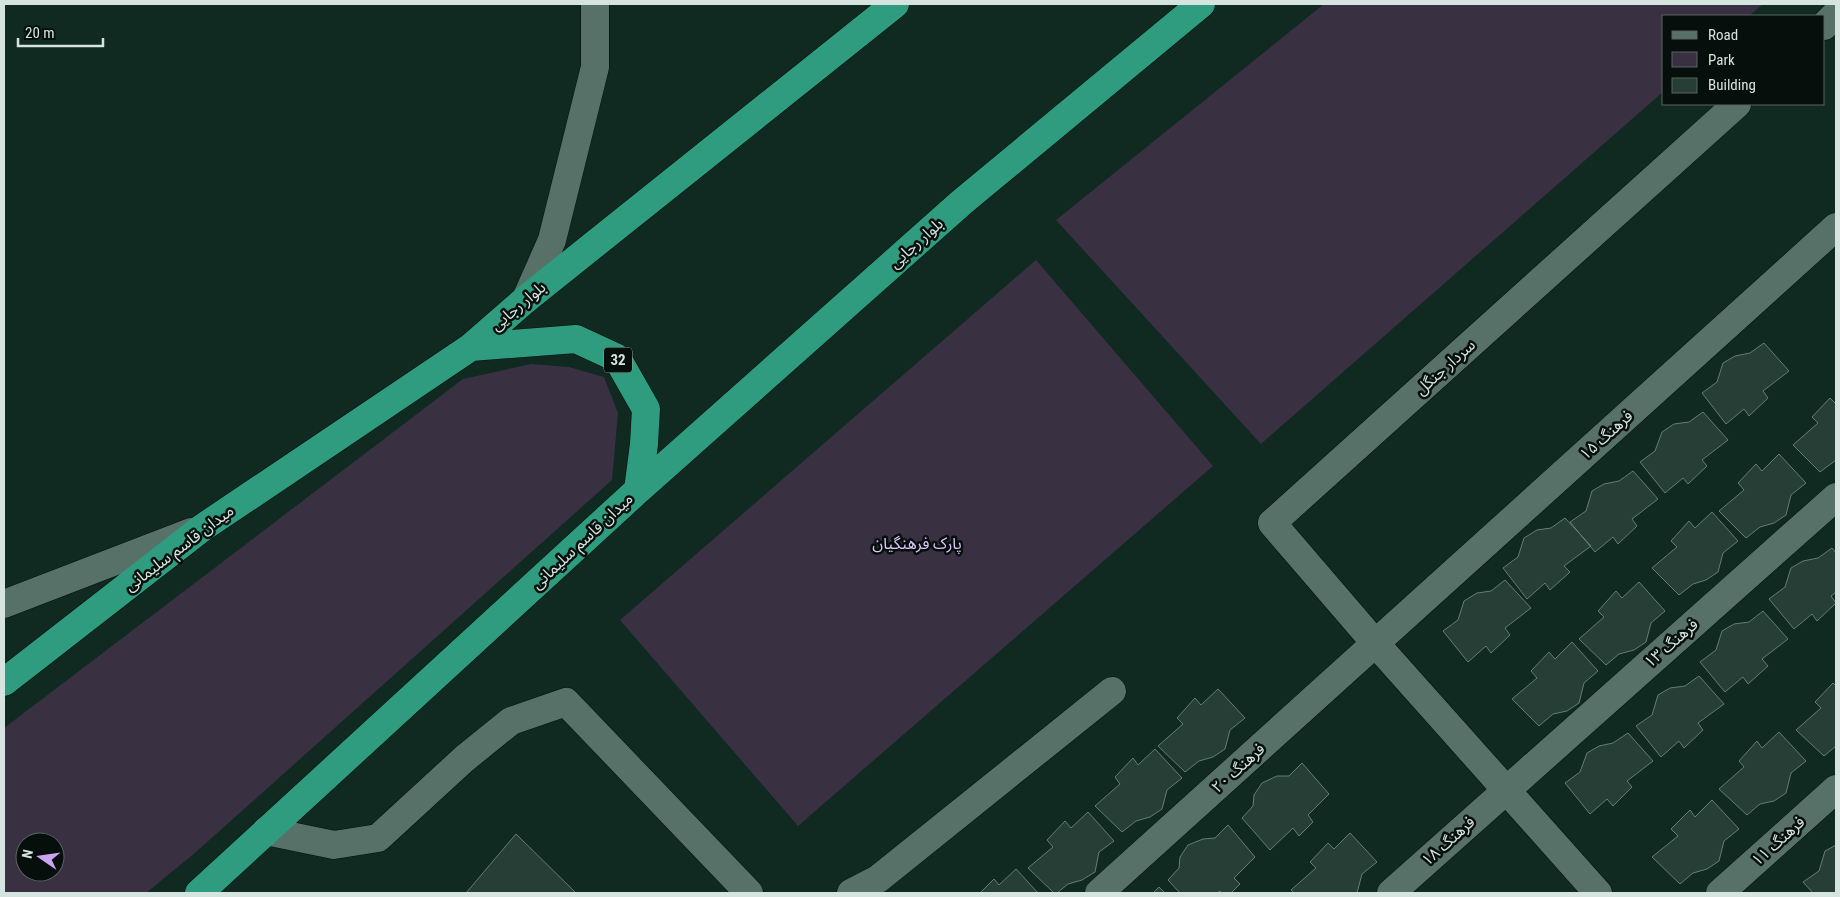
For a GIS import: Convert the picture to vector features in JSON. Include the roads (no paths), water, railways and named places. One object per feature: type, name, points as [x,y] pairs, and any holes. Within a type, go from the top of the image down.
[{"type":"highway","name":"بلوار رجایی","points":[[471,348],[526,299],[895,4]]},
{"type":"highway","name":"بلوار رجایی","points":[[638,490],[962,202],[1201,4]]},
{"type":"highway","name":"میدان قاسم سلیمانی","points":[[4,682],[202,528],[471,348],[576,339],[617,358],[646,409],[638,490],[199,893]]},
{"type":"street","points":[[526,299],[552,240],[595,67],[595,4]]},
{"type":"street","points":[[1825,25],[1836,14]]},
{"type":"street","name":"سردار جنگل","points":[[1376,644],[1272,523],[1736,105]]},
{"type":"street","name":"فرهنگ ۱۵","points":[[1376,644],[1836,227]]},
{"type":"street","name":"فرهنگ ۱۳","points":[[1506,790],[1836,497]]},
{"type":"street","points":[[4,604],[202,528]]},
{"type":"street","points":[[1376,644],[1598,893]]},
{"type":"street","name":"فرهنگ ۲۰","points":[[1099,893],[1376,644]]},
{"type":"street","points":[[851,893],[878,879],[1112,691]]},
{"type":"street","points":[[266,831],[334,845],[378,838],[464,759],[511,721],[566,702],[749,893]]},
{"type":"street","name":"فرهنگ ۱۱","points":[[1720,893],[1836,789]]},
{"type":"street","name":"فرهنگ ۱۸","points":[[1391,893],[1506,790]]},
{"type":"park label","name":"پارک فرهنگیان","points":[[917,543]]}]
